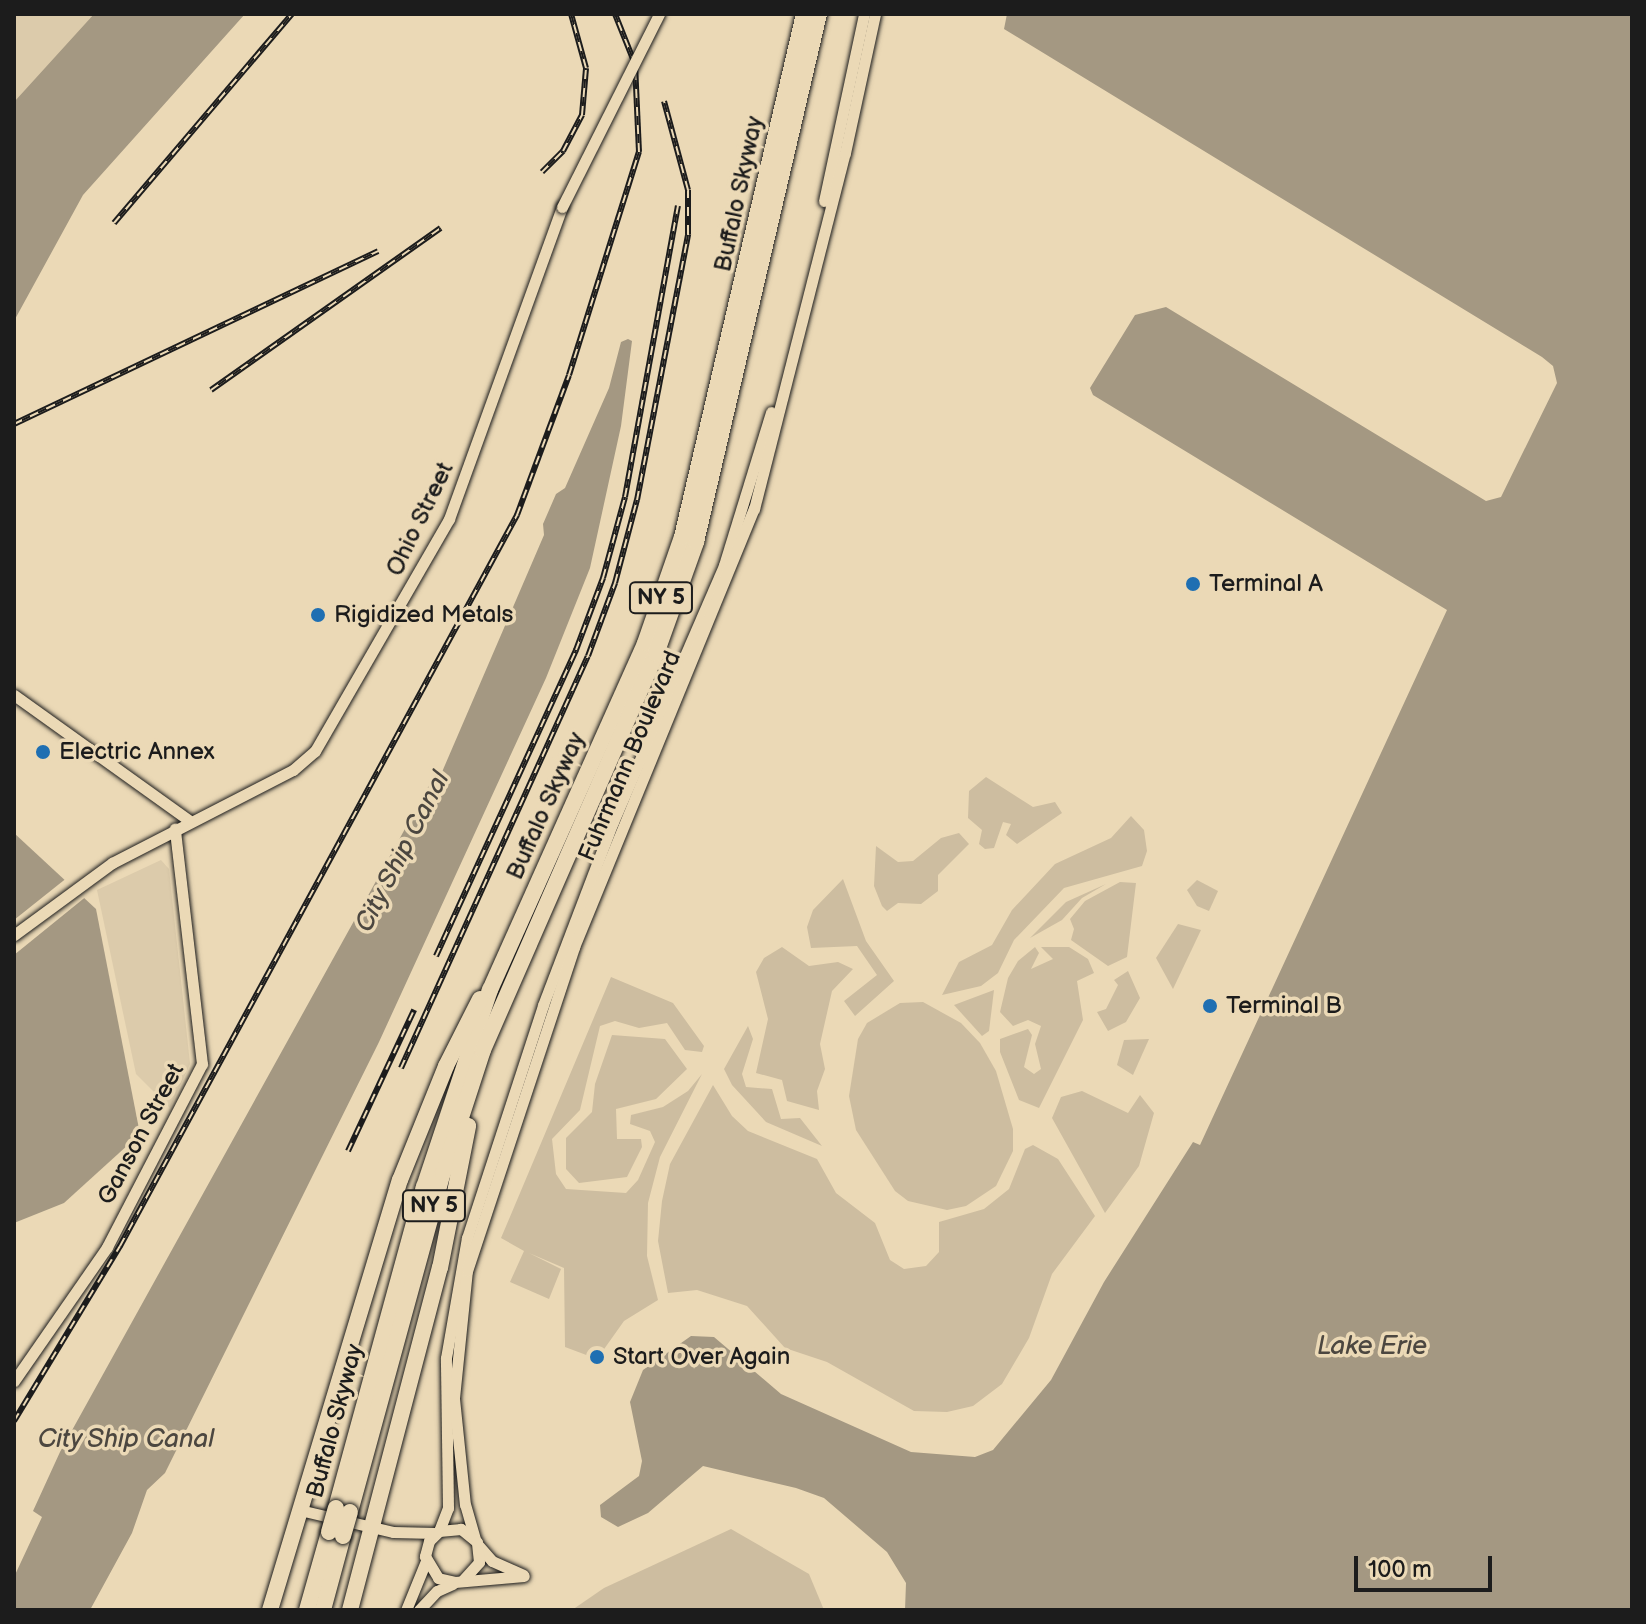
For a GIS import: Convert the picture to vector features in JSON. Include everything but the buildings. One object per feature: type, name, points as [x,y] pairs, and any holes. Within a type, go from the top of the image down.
[{"type":"highway","name":"Buffalo Skyway","points":[[307,1610],[336,1534],[443,1173],[483,1050],[539,898],[645,643],[682,537],[742,293],[804,14]]},
{"type":"highway","name":"Buffalo Skyway","points":[[343,1510],[424,1187],[490,990],[539,898],[656,654],[696,542],[819,14]]},
{"type":"highway","points":[[270,1610],[304,1511],[400,1180],[475,1004],[490,990]]},
{"type":"highway","points":[[350,1610],[440,1268],[483,1050]]},
{"type":"highway","name":"Buffalo Skyway","points":[[323,1610],[336,1534]]},
{"type":"street","name":"Ohio Street","points":[[14,935],[82,881],[190,821],[293,770],[315,751],[449,519],[562,207],[659,14]]},
{"type":"street","name":"Fuhrmann Boulevard","points":[[864,14],[866,31]]},
{"type":"street","name":"Fuhrmann Boulevard","points":[[406,1610],[448,1508],[443,1413],[462,1282],[570,946],[724,587],[754,509],[866,31],[875,14]]},
{"type":"street","points":[[14,695],[190,821]]},
{"type":"street","name":"Ganson Street","points":[[14,1381],[107,1247],[202,1064],[175,829]]},
{"type":"street","name":"Fuhrmann Boulevard","points":[[462,1282],[454,1398],[465,1505],[476,1541]]},
{"type":"street","points":[[304,1511],[393,1532],[438,1532],[456,1528],[476,1541],[492,1561],[524,1576],[462,1581],[438,1578],[426,1558],[393,1532]]},
{"type":"street","points":[[419,1610],[437,1591],[462,1581],[478,1566],[476,1541]]},
{"type":"shaded area","points":[[14,14],[94,14],[14,102]]},
{"type":"shaded area","points":[[986,777],[1033,807],[1055,802],[1062,813],[1017,844],[1006,835],[1011,824],[1003,822],[994,848],[985,849],[979,844],[982,830],[968,818],[969,791]]},
{"type":"shaded area","points":[[1131,816],[1144,830],[1147,851],[1142,866],[1064,888],[1014,940],[998,973],[981,986],[942,995],[959,962],[992,945],[1012,910],[1055,864],[1111,838]]},
{"type":"shaded area","points":[[959,833],[969,844],[938,875],[938,891],[921,904],[898,903],[887,911],[874,886],[876,846],[898,862],[913,861],[941,838]]},
{"type":"shaded area","points":[[161,860],[169,869],[190,1064],[170,1108],[136,1074],[97,890]]},
{"type":"shaded area","points":[[843,879],[866,941],[894,981],[855,1016],[844,1001],[877,975],[857,946],[811,948],[807,927],[813,910]]},
{"type":"shaded area","points":[[1197,880],[1218,891],[1209,911],[1197,906],[1187,890]]},
{"type":"shaded area","points":[[1120,882],[1136,883],[1127,957],[1108,966],[1071,940],[1074,929],[1070,919],[1085,901]]},
{"type":"shaded area","points":[[1106,884],[1082,898],[1062,920],[1030,938],[1066,902]]},
{"type":"shaded area","points":[[1178,924],[1201,930],[1173,989],[1156,958]]},
{"type":"shaded area","points":[[782,947],[809,966],[838,962],[853,969],[832,991],[820,1044],[825,1069],[817,1091],[819,1110],[787,1101],[782,1080],[756,1073],[768,1019],[756,972],[764,958]]},
{"type":"shaded area","points":[[1035,947],[1039,953],[1031,969],[1053,959],[1041,947],[1069,947],[1088,959],[1094,973],[1077,981],[1083,1020],[1039,1108],[1019,1100],[1000,1052],[1000,1039],[1028,1029],[1032,1035],[1024,1067],[1034,1074],[1041,1069],[1035,1044],[1041,1026],[1028,1020],[1013,1026],[1000,1012],[1008,978],[1018,961]]},
{"type":"shaded area","points":[[1128,971],[1140,998],[1126,1022],[1108,1031],[1097,1012],[1106,1009],[1118,985],[1114,980]]},
{"type":"shaded area","points":[[611,977],[673,1003],[704,1046],[702,1052],[685,1050],[667,1023],[639,1028],[615,1021],[600,1026],[580,1110],[552,1139],[556,1174],[566,1189],[626,1193],[638,1180],[655,1142],[650,1131],[630,1124],[631,1115],[663,1107],[688,1091],[702,1074],[660,1157],[648,1203],[647,1256],[658,1300],[624,1321],[597,1359],[565,1347],[564,1268],[529,1253],[561,1269],[549,1299],[510,1282],[524,1251],[501,1238]]},
{"type":"shaded area","points":[[994,990],[989,1031],[982,1036],[954,1005]]},
{"type":"shaded area","points":[[923,1002],[961,1023],[980,1043],[996,1071],[1013,1129],[1013,1151],[996,1186],[966,1206],[947,1210],[908,1201],[895,1191],[856,1130],[849,1096],[858,1039],[867,1023],[900,1003]]},
{"type":"shaded area","points":[[748,1026],[753,1039],[742,1074],[746,1087],[772,1089],[781,1119],[800,1118],[822,1146],[766,1122],[732,1085],[724,1069]]},
{"type":"shaded area","points":[[612,1035],[665,1039],[687,1069],[656,1099],[616,1109],[617,1139],[641,1139],[642,1147],[627,1177],[579,1183],[566,1169],[566,1138],[592,1112],[595,1084]]},
{"type":"shaded area","points":[[1149,1039],[1133,1075],[1117,1065],[1124,1040]]},
{"type":"shaded area","points":[[713,1085],[732,1116],[748,1131],[817,1159],[836,1193],[875,1223],[890,1260],[904,1269],[926,1266],[939,1252],[939,1222],[984,1209],[1009,1189],[1025,1149],[1033,1145],[1058,1159],[1095,1216],[1052,1274],[1029,1338],[1002,1384],[973,1406],[947,1412],[914,1411],[827,1362],[785,1348],[747,1306],[697,1290],[668,1293],[658,1241],[670,1164]]},
{"type":"shaded area","points":[[1082,1091],[1128,1113],[1140,1095],[1154,1113],[1139,1166],[1105,1213],[1052,1118],[1061,1097]]},
{"type":"shaded area","points":[[731,1529],[809,1574],[824,1610],[572,1610],[604,1588]]},
{"type":"water","points":[[94,14],[245,14],[83,195],[14,321],[14,102]]},
{"type":"water","name":"Lake Erie","points":[[1007,14],[1632,14],[1632,1610],[905,1610],[906,1583],[887,1552],[824,1498],[796,1488],[703,1466],[648,1513],[618,1527],[601,1517],[600,1505],[639,1476],[642,1461],[630,1402],[643,1370],[691,1336],[714,1337],[781,1394],[911,1452],[975,1457],[993,1450],[1051,1380],[1104,1282],[1193,1142],[1200,1145],[1447,610],[1093,395],[1090,388],[1135,315],[1166,307],[1486,501],[1501,497],[1557,383],[1553,366],[1542,357],[1004,29]]},
{"type":"water","name":"City Ship Canal","points":[[632,341],[621,426],[590,568],[546,678],[379,1042],[165,1473],[147,1490],[132,1533],[90,1610],[14,1610],[14,1577],[42,1517],[33,1511],[60,1452],[437,771],[442,772],[544,535],[543,524],[556,494],[565,488],[609,388],[621,342]]},
{"type":"water","points":[[14,833],[96,909],[140,1134],[64,1203],[14,1223]]},
{"type":"pier","points":[[68,877],[88,895],[14,955],[14,920]]},
{"type":"railway","points":[[114,223],[292,14]]},
{"type":"railway","points":[[542,172],[563,151],[582,115],[586,68],[571,14]]},
{"type":"railway","points":[[14,1421],[120,1246],[517,515],[569,375],[639,152],[635,64],[615,14]]},
{"type":"railway","points":[[401,1068],[588,656],[615,583],[637,500],[688,234],[688,190],[664,101]]},
{"type":"railway","points":[[436,956],[576,650],[603,578],[625,497],[678,206]]},
{"type":"railway","points":[[211,390],[441,228]]},
{"type":"railway","points":[[14,424],[378,251]]},
{"type":"railway","points":[[348,1151],[414,1010]]},
{"type":"place","name":"Terminal A","points":[[1193,584]]},
{"type":"place","name":"Rigidized Metals","points":[[318,615]]},
{"type":"place","name":"Electric Annex","points":[[43,752]]},
{"type":"place","name":"Terminal B","points":[[1210,1006]]},
{"type":"place","name":"Start Over Again","points":[[597,1357]]}]
